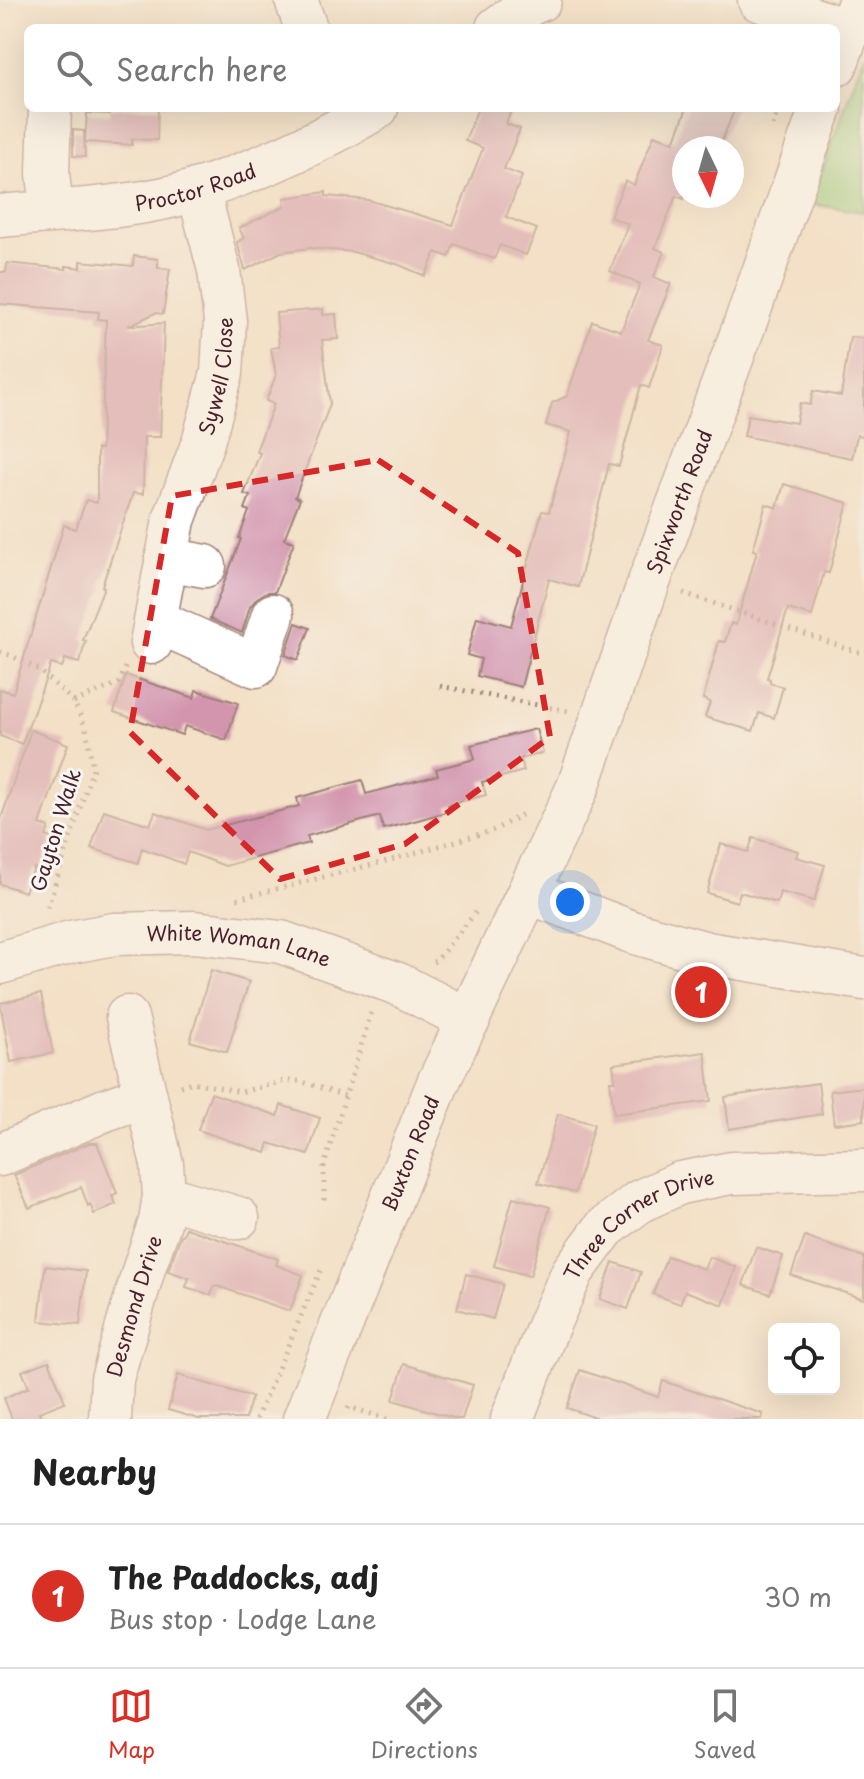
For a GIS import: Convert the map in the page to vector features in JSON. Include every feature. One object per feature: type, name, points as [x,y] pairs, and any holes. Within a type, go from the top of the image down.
[{"type":"street","points":[[296,0],[305,24]]},
{"type":"street","points":[[502,24],[540,0]]},
{"type":"street","points":[[759,0],[826,24]]},
{"type":"street","name":"Spixworth Road","points":[[530,893],[578,787],[820,112]]},
{"type":"street","name":"Proctor Road","points":[[0,216],[142,202],[198,189],[289,155],[359,113]]},
{"type":"street","points":[[40,127],[52,211]]},
{"type":"street","name":"Sywell Close","points":[[154,632],[185,563],[174,520],[203,442],[222,373],[225,321],[219,270],[198,189]]},
{"type":"street","points":[[154,632],[256,666],[273,615]]},
{"type":"street","points":[[530,893],[632,932],[707,953],[864,979]]},
{"type":"street","name":"Buxton Road","points":[[304,1419],[438,1083],[530,893]]},
{"type":"street","points":[[1,963],[33,934],[115,912],[200,912],[281,942]]},
{"type":"street","name":"White Woman Lane","points":[[1,963],[71,942],[114,934],[194,932],[281,942],[395,984],[469,1020]]},
{"type":"street","name":"Desmond Drive","points":[[111,1399],[145,1265],[160,1222],[164,1196],[162,1164],[127,1017]]},
{"type":"street","points":[[0,1155],[146,1096]]},
{"type":"street","name":"Three Corner Drive","points":[[512,1419],[573,1271],[605,1228],[640,1201],[680,1183],[731,1173],[864,1170]]},
{"type":"street","points":[[164,1196],[238,1218]]},
{"type":"path","points":[[649,582],[864,654]]},
{"type":"path","points":[[74,702],[119,683],[134,640],[154,632]]},
{"type":"path","name":"Gayton Walk","points":[[0,652],[39,670],[74,702],[86,728],[93,768],[46,913],[34,919]]},
{"type":"path","points":[[440,686],[563,710]]},
{"type":"path","points":[[217,916],[224,902],[391,860],[494,830],[528,811]]},
{"type":"path","points":[[324,1200],[324,1166],[345,1096],[395,984],[419,967],[436,961],[482,905]]},
{"type":"path","points":[[146,1096],[192,1082],[241,1092],[284,1081],[300,1081],[345,1096]]},
{"type":"path","points":[[256,1419],[322,1267]]},
{"type":"highlighted area","points":[[378,460],[518,553],[550,737],[405,844],[280,879],[130,732],[172,496]]},
{"type":"green space","points":[[864,54],[864,212],[810,204]]},
{"type":"building","points":[[158,112],[157,140],[132,139],[132,145],[85,142],[87,113]]},
{"type":"building","points":[[476,112],[510,112],[506,124],[520,129],[504,169],[522,176],[506,217],[537,229],[526,255],[500,245],[494,259],[454,244],[449,257],[436,252],[425,276],[397,264],[353,252],[310,248],[281,252],[245,270],[237,242],[244,238],[239,228],[285,206],[284,198],[326,192],[326,196],[368,200],[453,225],[483,148],[465,141]]},
{"type":"building","points":[[685,112],[733,112],[724,136],[676,136]]},
{"type":"building","points":[[73,130],[84,131],[85,157],[73,156]]},
{"type":"building","points":[[654,135],[672,141],[672,206],[655,248],[664,252],[654,277],[671,284],[648,340],[663,345],[649,388],[641,385],[619,466],[609,464],[578,587],[549,579],[521,687],[477,676],[481,659],[467,655],[477,617],[511,626],[542,511],[549,512],[571,432],[546,425],[552,403],[567,396],[592,321],[621,331],[640,284],[610,271],[628,224],[610,217],[625,181],[634,185]]},
{"type":"building","points":[[134,256],[158,259],[158,268],[170,269],[163,314],[155,313],[128,326],[164,323],[160,437],[144,437],[143,494],[133,493],[104,587],[83,640],[86,641],[79,663],[65,659],[62,667],[51,664],[22,744],[0,736],[0,689],[13,693],[64,525],[76,529],[86,500],[97,503],[97,449],[101,449],[106,320],[98,319],[99,312],[0,304],[0,272],[6,272],[7,263],[66,269],[66,266],[81,268],[81,261],[133,266]]},
{"type":"building","points":[[323,309],[323,315],[336,314],[338,339],[322,340],[330,404],[295,497],[300,499],[284,539],[294,542],[275,592],[267,592],[257,598],[250,607],[242,633],[210,619],[241,539],[250,496],[244,494],[274,404],[266,401],[276,375],[271,348],[279,347],[276,313]]},
{"type":"building","points":[[850,337],[864,338],[864,436],[857,435],[852,458],[744,436],[748,415],[796,423],[800,403],[810,405],[813,391],[841,396]]},
{"type":"building","points":[[784,484],[848,503],[829,573],[824,572],[812,616],[788,609],[767,678],[770,683],[783,687],[774,718],[759,713],[753,731],[705,717],[710,702],[703,699],[719,641],[725,642],[731,623],[736,625],[757,551],[753,550],[766,504],[777,508]]},
{"type":"building","points":[[296,623],[310,628],[298,660],[285,655]]},
{"type":"building","points":[[126,675],[194,698],[196,690],[238,703],[226,740],[185,726],[182,735],[114,712]]},
{"type":"building","points":[[536,729],[543,753],[521,759],[524,771],[482,782],[486,795],[448,805],[450,811],[407,823],[383,829],[380,816],[307,836],[309,843],[225,866],[188,852],[184,864],[142,848],[138,863],[91,848],[104,810],[150,825],[155,812],[206,830],[299,806],[297,798],[362,780],[366,794],[438,775],[436,769],[475,759],[471,745]]},
{"type":"building","points":[[31,730],[68,744],[40,824],[49,827],[46,836],[52,838],[40,870],[34,868],[25,892],[0,884],[0,822]]},
{"type":"building","points":[[753,838],[798,851],[796,857],[825,865],[814,901],[780,892],[777,903],[740,892],[737,902],[707,893],[721,844],[748,852]]},
{"type":"building","points":[[211,970],[249,982],[227,1052],[190,1041]]},
{"type":"building","points":[[41,994],[53,1053],[11,1062],[0,1003]]},
{"type":"building","points":[[705,1052],[711,1101],[614,1114],[610,1081],[615,1081],[613,1064]]},
{"type":"building","points":[[818,1083],[822,1114],[729,1129],[725,1097]]},
{"type":"building","points":[[864,1087],[864,1120],[834,1124],[830,1091]]},
{"type":"building","points":[[211,1093],[278,1116],[281,1105],[320,1118],[308,1155],[269,1143],[266,1153],[198,1130]]},
{"type":"building","points":[[558,1114],[594,1124],[575,1193],[538,1183]]},
{"type":"building","points":[[89,1143],[97,1143],[117,1193],[112,1196],[116,1204],[94,1214],[81,1187],[29,1208],[14,1175]]},
{"type":"building","points":[[513,1197],[550,1207],[530,1276],[494,1266]]},
{"type":"building","points":[[186,1228],[278,1259],[276,1265],[303,1275],[290,1311],[220,1287],[214,1286],[211,1295],[186,1287],[189,1278],[168,1271]]},
{"type":"building","points":[[805,1237],[864,1257],[864,1299],[791,1275]]},
{"type":"building","points":[[756,1247],[783,1256],[770,1294],[743,1285]]},
{"type":"building","points":[[667,1256],[704,1269],[709,1257],[736,1267],[723,1305],[685,1291],[680,1304],[653,1294]]},
{"type":"building","points":[[613,1262],[641,1272],[628,1309],[600,1299]]},
{"type":"building","points":[[45,1266],[86,1271],[80,1325],[39,1321]]},
{"type":"building","points":[[466,1274],[503,1284],[493,1319],[457,1309]]},
{"type":"building","points":[[49,1361],[65,1402],[39,1412],[42,1419],[12,1419],[4,1398],[29,1387],[22,1371]]},
{"type":"building","points":[[404,1364],[473,1385],[462,1419],[393,1400]]},
{"type":"building","points":[[580,1370],[658,1397],[663,1381],[763,1414],[762,1419],[599,1419],[567,1408]]},
{"type":"building","points":[[178,1375],[252,1397],[245,1419],[199,1419],[168,1410]]},
{"type":"place","name":"The Paddocks, adj","points":[[701,992]]}]
